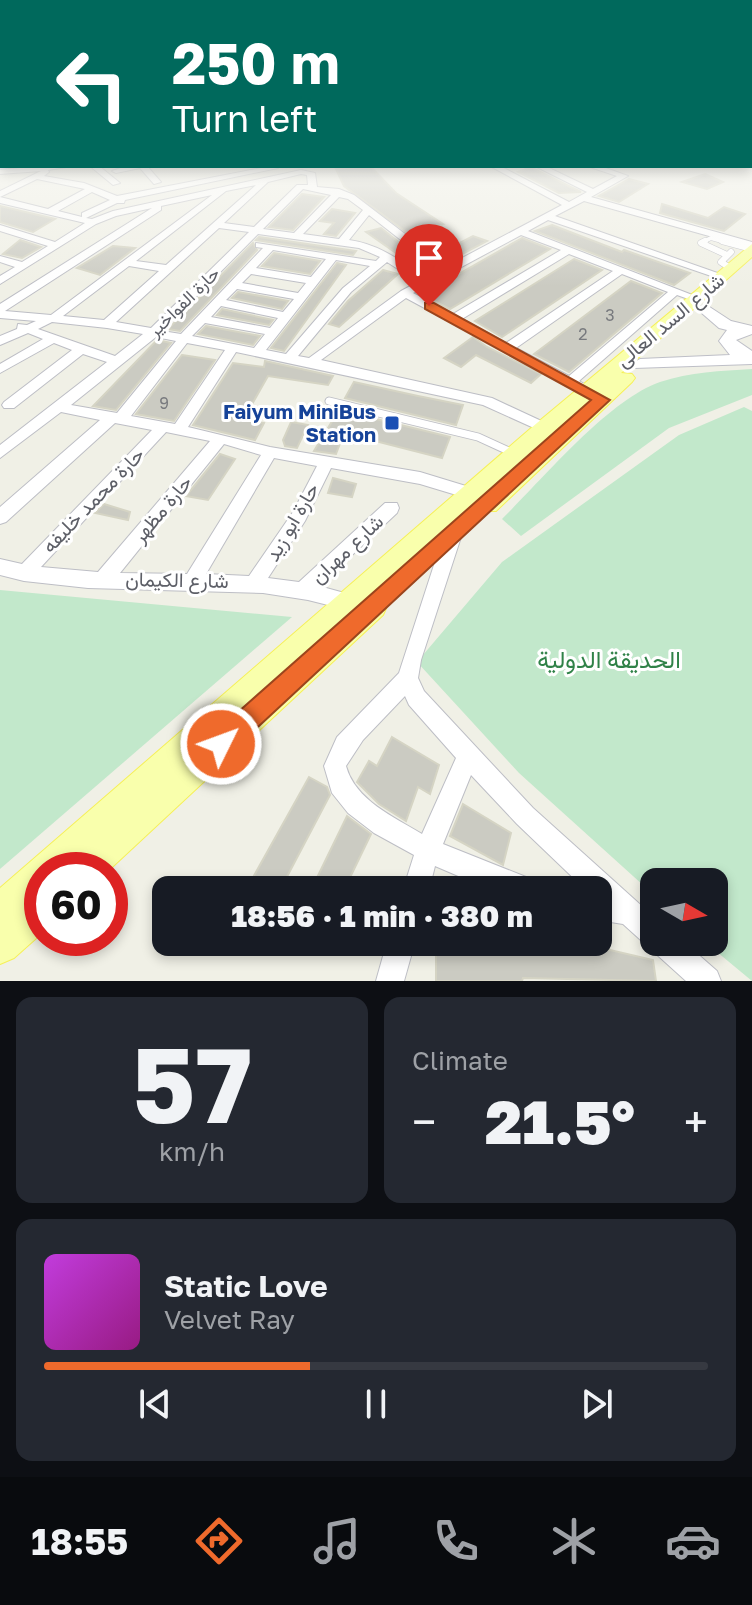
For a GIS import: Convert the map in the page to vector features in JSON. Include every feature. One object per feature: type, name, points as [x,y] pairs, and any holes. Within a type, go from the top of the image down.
[{"type":"main road","name":"شارع السد العالى","points":[[101,852],[453,534],[586,391],[740,257]]},
{"type":"main road","name":"شارع السد العالى","points":[[586,391],[640,364],[691,300]]},
{"type":"main road","points":[[691,300],[725,325],[750,330]]},
{"type":"main road","points":[[750,330],[730,335],[727,341],[736,351],[752,358]]},
{"type":"main road","points":[[640,364],[752,358]]},
{"type":"main road","name":"شارع السد العالى","points":[[70,852],[516,455],[563,419]]},
{"type":"main road","points":[[0,914],[24,893]]},
{"type":"main road","points":[[0,944],[24,922]]},
{"type":"street","points":[[49,212],[81,195]]},
{"type":"street","points":[[106,195],[137,208]]},
{"type":"street","points":[[78,218],[130,195]]},
{"type":"street","points":[[0,281],[93,222],[197,195]]},
{"type":"street","points":[[0,341],[55,317],[218,195]]},
{"type":"street","points":[[107,324],[247,195]]},
{"type":"street","name":"حارة الفواخير","points":[[0,453],[154,332],[292,195]]},
{"type":"street","points":[[296,236],[336,195]]},
{"type":"street","points":[[343,195],[447,271]]},
{"type":"street","points":[[548,195],[568,205]]},
{"type":"street","points":[[311,362],[405,293],[588,195]]},
{"type":"street","points":[[0,197],[27,207],[139,231]]},
{"type":"street","points":[[583,198],[740,257]]},
{"type":"street","points":[[4,313],[169,201]]},
{"type":"street","points":[[14,214],[27,207]]},
{"type":"street","points":[[342,242],[368,210]]},
{"type":"street","points":[[54,223],[66,216]]},
{"type":"street","points":[[548,217],[663,271],[691,300]]},
{"type":"street","points":[[216,225],[368,247],[382,261],[425,282]]},
{"type":"street","points":[[0,228],[56,245]]},
{"type":"street","points":[[0,245],[41,230]]},
{"type":"street","points":[[520,231],[621,270],[663,271],[740,257]]},
{"type":"street","points":[[151,234],[164,236]]},
{"type":"street","points":[[245,242],[333,257],[382,261]]},
{"type":"street","points":[[0,517],[115,419],[185,337],[270,247]]},
{"type":"street","points":[[453,319],[568,250]]},
{"type":"street","points":[[258,351],[333,257]]},
{"type":"street","points":[[0,259],[24,266]]},
{"type":"street","points":[[290,357],[347,290],[382,261]]},
{"type":"street","points":[[128,263],[168,269]]},
{"type":"street","points":[[249,270],[313,281]]},
{"type":"street","points":[[507,348],[621,270]]},
{"type":"street","points":[[234,285],[301,297]]},
{"type":"street","points":[[405,293],[586,391]]},
{"type":"street","points":[[218,302],[286,316]]},
{"type":"street","points":[[4,313],[107,324],[234,346],[563,419]]},
{"type":"street","points":[[4,313],[27,329],[118,362]]},
{"type":"street","points":[[203,319],[273,332]]},
{"type":"street","points":[[0,369],[52,339]]},
{"type":"street","name":"حارة محمد خليفه","points":[[24,573],[171,429],[234,346]]},
{"type":"street","points":[[9,405],[81,349]]},
{"type":"street","points":[[59,407],[221,438],[270,452],[420,478],[473,494]]},
{"type":"street","name":"حارة مظهر","points":[[103,580],[221,438]]},
{"type":"street","points":[[194,579],[270,452]]},
{"type":"street","name":"حارة ابو زيد","points":[[255,582],[299,516],[327,460]]},
{"type":"street","name":"شارع مهران","points":[[304,589],[391,508]]},
{"type":"street","points":[[453,534],[411,660],[408,678],[416,698],[525,816],[640,923]]},
{"type":"street","name":"شارع الكيمان","points":[[0,567],[24,573],[103,580],[255,582],[304,589],[352,603]]},
{"type":"street","points":[[408,678],[342,749],[335,776],[338,786],[350,800],[427,852],[490,876]]},
{"type":"street","points":[[420,876],[427,852],[468,756]]},
{"type":"street","points":[[612,909],[628,912]]},
{"type":"street","points":[[390,981],[397,956]]},
{"type":"street","points":[[679,956],[707,981]]},
{"type":"lane","points":[[711,238],[740,257],[701,243],[711,238]]},
{"type":"lane","points":[[329,401],[478,437],[516,455]]},
{"type":"green space","points":[[752,369],[752,395],[669,428],[521,536],[502,519],[598,423],[640,391],[683,376]]},
{"type":"green space","name":"الحديقة الدولية","points":[[744,407],[752,411],[752,981],[722,956],[728,956],[728,868],[640,868],[640,882],[519,773],[417,662],[502,562],[679,435]]},
{"type":"green space","points":[[0,590],[292,617],[0,869]]},
{"type":"building","points":[[301,195],[324,197],[293,230],[269,227]]},
{"type":"building","points":[[356,195],[399,195],[443,224],[424,228],[452,247],[473,236],[487,241],[447,262]]},
{"type":"building","points":[[601,195],[631,195],[619,202],[599,196]]},
{"type":"building","points":[[662,204],[708,218],[724,207],[745,214],[724,231],[660,213]]},
{"type":"building","points":[[0,206],[55,219],[33,232],[0,222]]},
{"type":"building","points":[[332,209],[355,213],[336,236],[324,234],[334,223],[320,221]]},
{"type":"building","points":[[552,225],[622,252],[624,250],[690,273],[674,285],[535,231]]},
{"type":"building","points":[[381,228],[434,270],[426,274],[366,232]]},
{"type":"building","points":[[259,237],[356,251],[353,255],[256,240]]},
{"type":"building","points":[[522,238],[550,249],[450,309],[422,295]]},
{"type":"building","points":[[20,240],[41,247],[22,258],[3,254]]},
{"type":"building","points":[[253,243],[257,250],[180,331],[168,329]]},
{"type":"building","points":[[113,246],[135,248],[100,275],[77,268]]},
{"type":"building","points":[[274,253],[320,261],[310,274],[262,266]]},
{"type":"building","points":[[574,259],[602,270],[502,337],[475,321]]},
{"type":"building","points":[[337,263],[346,265],[284,351],[271,348]]},
{"type":"building","points":[[383,270],[398,274],[339,327],[329,324],[348,301]]},
{"type":"building","points":[[631,281],[662,293],[569,372],[534,354]]},
{"type":"building","points":[[238,292],[288,301],[282,309],[232,298]]},
{"type":"building","points":[[222,309],[273,320],[269,325],[217,315]]},
{"type":"building","points":[[206,326],[260,336],[253,345],[198,334]]},
{"type":"building","points":[[473,337],[541,374],[531,383],[476,355],[461,367],[444,358]]},
{"type":"building","points":[[157,340],[171,343],[116,410],[93,406]]},
{"type":"building","points":[[182,355],[215,360],[174,421],[136,414]]},
{"type":"building","points":[[265,361],[333,376],[328,385],[268,376],[243,420],[264,423],[255,440],[193,425],[233,363],[264,367]]},
{"type":"building","points":[[354,382],[463,405],[456,425],[345,398]]},
{"type":"building","points":[[339,410],[450,437],[442,458],[344,433],[336,454],[314,451]]},
{"type":"building","points":[[291,422],[308,425],[297,448],[285,446],[283,440]]},
{"type":"building","points":[[220,454],[235,459],[208,500],[186,496]]},
{"type":"building","points":[[333,478],[356,484],[352,497],[328,493]]},
{"type":"building","points":[[104,504],[130,512],[128,520],[95,513]]},
{"type":"building","points":[[392,737],[439,765],[430,794],[418,787],[406,821],[379,804],[357,782],[369,761],[377,766]]},
{"type":"building","points":[[309,777],[327,787],[330,795],[287,876],[254,876]]},
{"type":"building","points":[[463,804],[511,833],[503,865],[450,836]]},
{"type":"building","points":[[347,816],[371,834],[351,876],[318,876]]},
{"type":"building","points":[[612,950],[653,960],[656,981],[523,978],[522,981],[436,981],[436,956],[612,956]]},
{"type":"place","name":"Faiyum MiniBus Station","points":[[392,423]]},
{"type":"route","points":[[221,744],[602,400],[429,306]]}]
